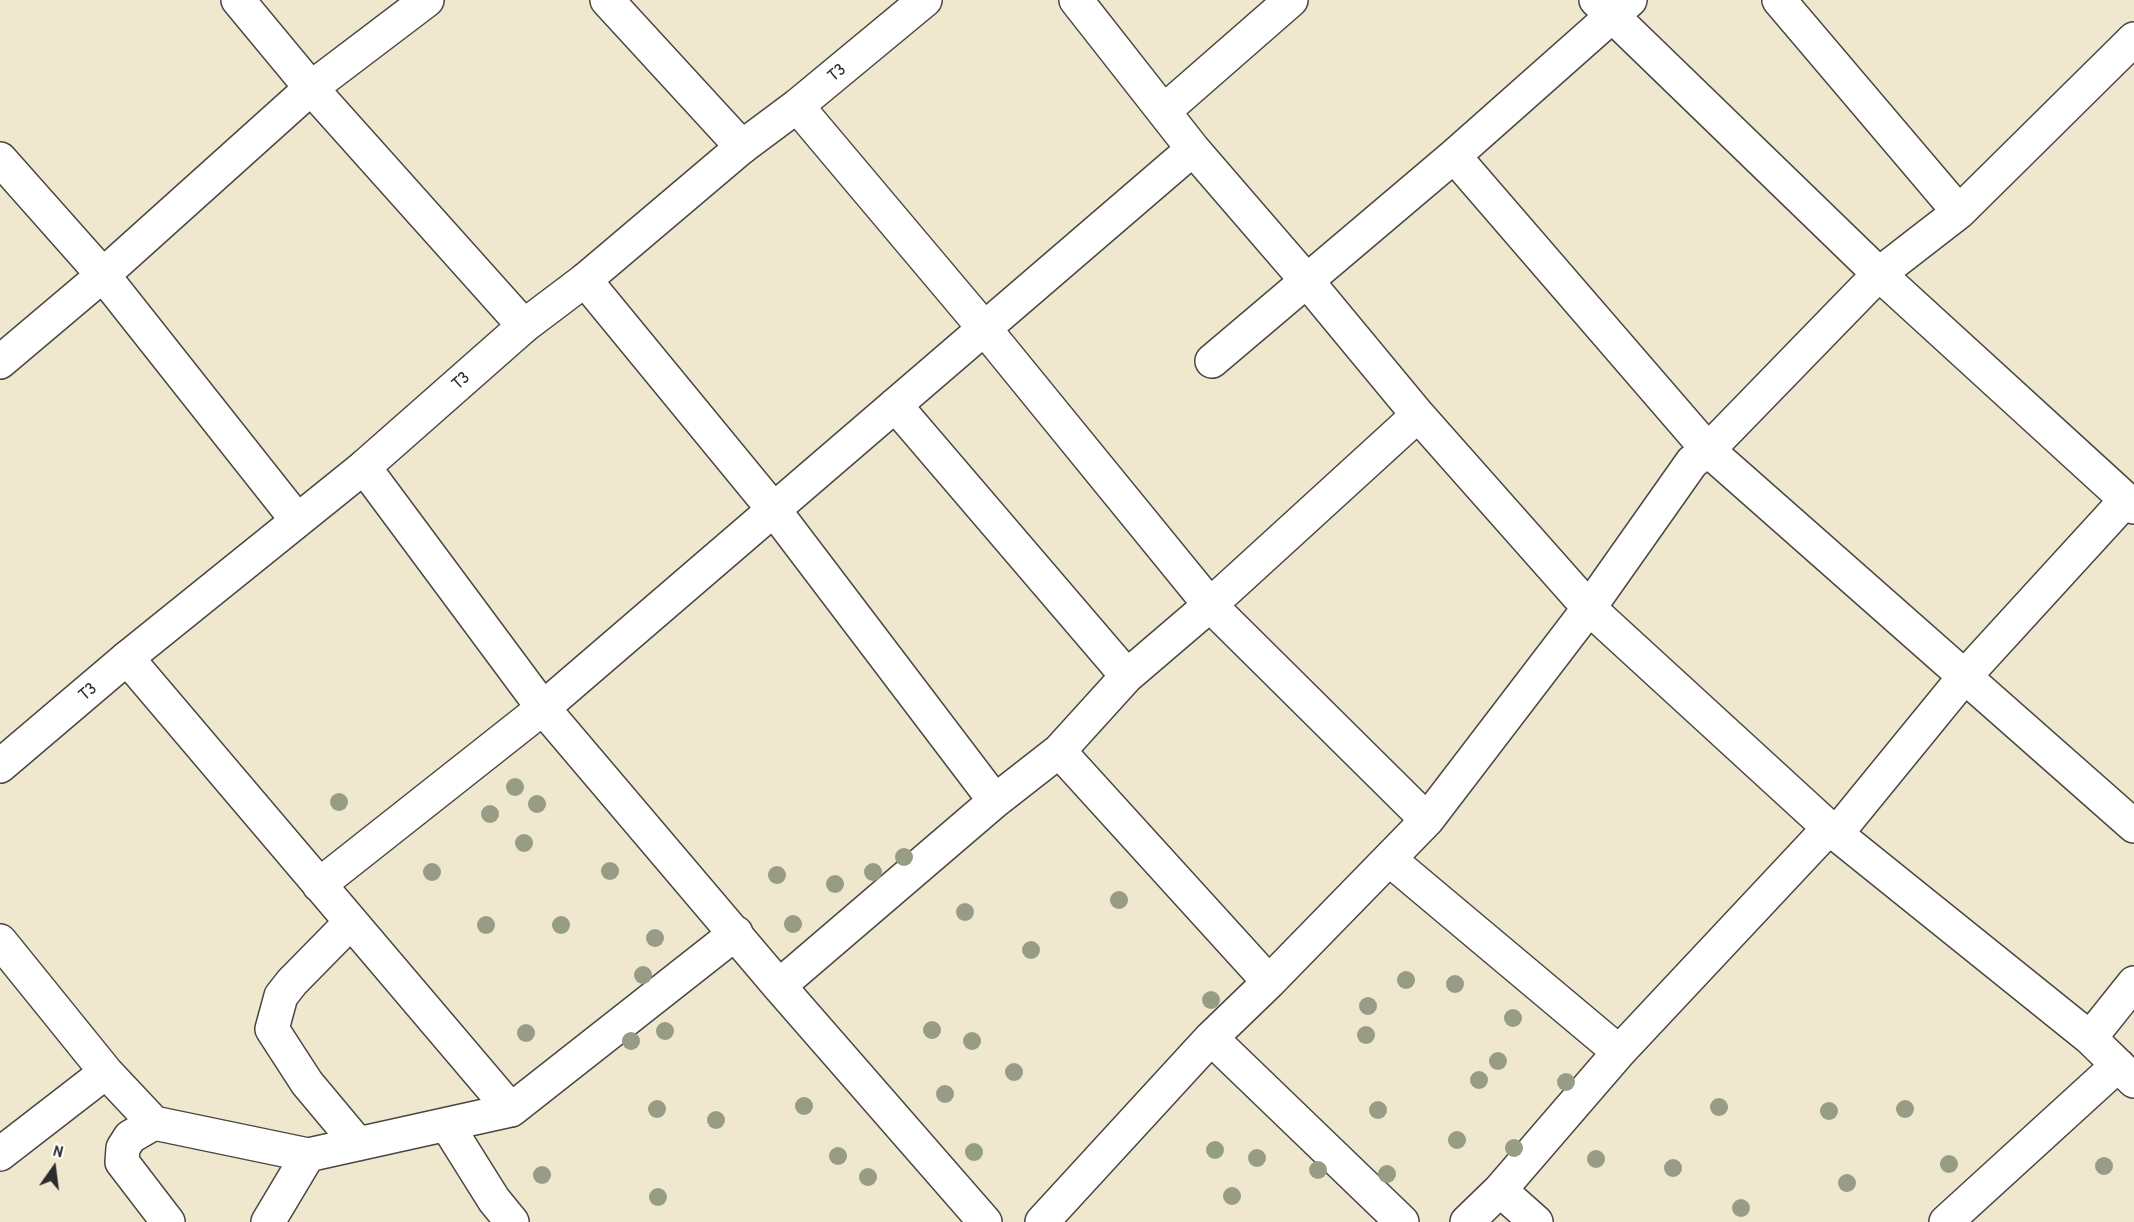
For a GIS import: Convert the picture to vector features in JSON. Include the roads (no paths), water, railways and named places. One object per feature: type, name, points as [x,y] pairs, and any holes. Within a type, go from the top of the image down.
[{"type":"street","points":[[238,0],[311,88],[524,326]]},
{"type":"street","points":[[0,362],[103,275],[311,88],[427,0]]},
{"type":"street","points":[[607,0],[742,147]]},
{"type":"street","name":"T3","points":[[1,762],[364,467],[524,326],[585,280],[742,147],[796,106],[925,0]]},
{"type":"street","points":[[1076,0],[1193,149],[1418,415],[1589,608],[1832,831],[2090,1038],[2126,1073],[1946,1222]]},
{"type":"street","points":[[1164,111],[1291,0]]},
{"type":"street","points":[[1779,0],[1959,212]]},
{"type":"street","points":[[1212,361],[1454,156],[1613,6],[1880,274],[2130,504],[1965,676],[1832,831],[1618,1052],[1500,1190],[1467,1222]]},
{"type":"street","points":[[1042,1222],[1211,1038],[1427,820],[1589,608],[1692,462],[1708,450],[1880,274],[1959,212],[2134,39]]},
{"type":"street","points":[[796,106],[984,328],[1210,605],[1427,820]]},
{"type":"street","points":[[320,885],[543,708],[1193,149]]},
{"type":"street","points":[[1454,156],[1708,450],[2134,826]]},
{"type":"street","points":[[0,159],[103,275],[297,520]]},
{"type":"street","points":[[585,280],[774,510],[995,801]]},
{"type":"street","points":[[895,405],[1127,676]]},
{"type":"street","points":[[779,986],[995,801],[1059,751],[1127,676],[1210,605],[1418,415]]},
{"type":"street","points":[[364,467],[543,708],[779,986],[985,1222]]},
{"type":"street","points":[[127,658],[511,1110]]},
{"type":"street","points":[[1059,751],[1269,982]]},
{"type":"street","points":[[1389,859],[1618,1052]]},
{"type":"street","points":[[351,922],[281,996],[272,1029],[307,1083],[358,1144]]},
{"type":"street","points":[[0,941],[106,1072],[154,1123],[308,1155],[511,1110],[736,933]]},
{"type":"street","points":[[2090,1038],[2134,983]]},
{"type":"street","points":[[1211,1038],[1402,1222]]},
{"type":"street","points":[[0,1154],[106,1072]]},
{"type":"street","points":[[154,1123],[130,1137],[123,1148],[122,1162],[168,1222]]},
{"type":"street","points":[[447,1125],[494,1200],[512,1222]]},
{"type":"street","points":[[268,1222],[308,1155]]},
{"type":"street","points":[[1500,1190],[1536,1222]]}]
